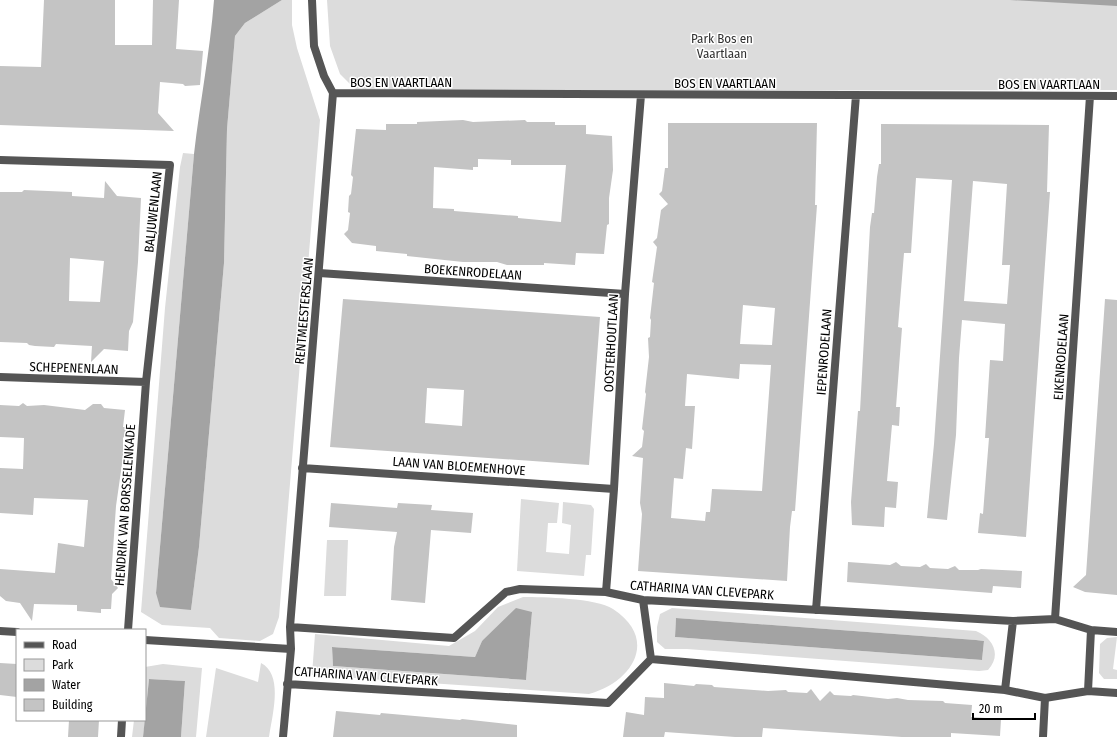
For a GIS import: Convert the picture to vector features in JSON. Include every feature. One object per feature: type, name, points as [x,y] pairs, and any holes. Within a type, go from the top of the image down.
[{"type":"street","points":[[312,0],[314,46],[324,76],[333,94]]},
{"type":"street","name":"BOS EN VAARTLAAN","points":[[333,94],[1117,96]]},
{"type":"street","name":"RENTMEESTERSLAAN","points":[[290,627],[333,94]]},
{"type":"street","name":"OOSTERHOUTLAAN","points":[[606,592],[614,488],[625,294],[642,95]]},
{"type":"street","name":"IEPENRODELAAN","points":[[816,610],[856,95]]},
{"type":"street","name":"EIKENRODELAAN","points":[[1055,619],[1090,96]]},
{"type":"street","name":"BALJUWENLAAN","points":[[0,160],[170,165],[146,382]]},
{"type":"street","name":"BOEKENRODELAAN","points":[[319,273],[625,294]]},
{"type":"street","name":"SCHEPENENLAAN","points":[[0,377],[146,382]]},
{"type":"street","name":"HENDRIK VAN BORSSELENKADE","points":[[128,629],[146,382]]},
{"type":"street","name":"LAAN VAN BLOEMENHOVE","points":[[302,468],[614,488]]},
{"type":"street","name":"CATHARINA VAN CLEVEPARK","points":[[651,660],[608,703],[287,684],[291,649],[290,627],[454,638],[506,592],[520,589],[606,592],[643,600],[816,610],[1013,621],[1055,619],[1091,630]]},
{"type":"street","points":[[643,600],[651,660],[1005,690],[1045,698],[1088,691],[1117,693]]},
{"type":"street","points":[[1005,690],[1013,621]]},
{"type":"street","points":[[1088,691],[1091,630],[1117,632]]},
{"type":"street","points":[[0,631],[16,632]]},
{"type":"street","points":[[146,640],[291,649]]},
{"type":"street","points":[[283,737],[287,684]]},
{"type":"street","points":[[1043,737],[1045,698]]},
{"type":"street","points":[[120,737],[122,721]]},
{"type":"green space","points":[[282,0],[292,0],[292,25],[297,48],[320,120],[279,617],[273,634],[260,641],[219,638],[210,628],[162,625],[141,612],[165,308],[180,167],[183,153],[194,154],[156,593],[191,610],[199,547],[224,263],[227,129],[235,36],[245,23]]},
{"type":"green space","name":"Park Bos en Vaartlaan","points":[[327,0],[1117,0],[1117,90],[357,91],[340,74],[330,46]]},
{"type":"green space","points":[[521,499],[559,503],[557,523],[548,523],[546,552],[569,554],[571,525],[562,523],[563,502],[591,505],[594,509],[591,555],[586,555],[584,576],[517,571]]},
{"type":"green space","points":[[327,540],[348,540],[346,596],[324,596]]},
{"type":"green space","points":[[523,597],[582,600],[605,605],[613,609],[627,621],[635,633],[637,646],[635,658],[628,670],[618,680],[605,688],[589,694],[312,675],[315,634],[449,646],[475,631],[498,607]],"holes":[[[532,612],[526,680],[333,666],[332,647],[475,657],[482,641]]]},
{"type":"green space","points":[[672,608],[976,631],[991,642],[995,653],[992,664],[988,670],[979,671],[687,649],[665,649],[657,642],[657,627],[660,614]],"holes":[[[676,618],[984,641],[982,660],[675,637]]]},
{"type":"green space","points":[[1117,637],[1113,669],[1117,670],[1117,679],[1104,679],[1099,673],[1100,644],[1107,638]]},
{"type":"green space","points":[[261,663],[268,669],[274,686],[274,707],[269,737],[206,737],[216,668],[258,682]]},
{"type":"green space","points":[[163,664],[202,668],[196,737],[181,737],[185,681],[149,679],[146,710],[146,667]]},
{"type":"green space","points":[[134,721],[145,721],[143,737],[132,737]]},
{"type":"water","points":[[214,0],[282,0],[245,23],[235,36],[227,129],[224,263],[199,547],[191,610],[160,607],[156,593],[194,154]]},
{"type":"water","points":[[1010,0],[1117,0],[1117,6]]},
{"type":"water","points":[[516,608],[532,612],[526,680],[333,666],[332,647],[475,657],[482,641]]},
{"type":"water","points":[[676,618],[984,641],[982,660],[675,637]]},
{"type":"water","points":[[149,679],[185,681],[181,737],[143,737],[145,721],[146,721]]},
{"type":"building","points":[[44,0],[115,0],[115,45],[152,45],[153,0],[179,0],[176,49],[203,51],[200,85],[185,86],[183,84],[160,82],[158,113],[174,131],[0,125],[0,66],[41,67]]},
{"type":"building","points":[[525,120],[527,122],[555,122],[555,125],[586,125],[586,134],[612,136],[613,170],[609,198],[609,224],[607,225],[604,254],[576,253],[575,265],[544,263],[544,265],[507,265],[497,262],[463,262],[407,256],[407,254],[376,251],[376,246],[352,243],[344,234],[348,230],[350,213],[348,212],[349,196],[351,194],[353,177],[351,175],[356,129],[386,130],[386,124],[417,124],[417,122]],"holes":[[[478,159],[511,160],[511,165],[566,165],[561,222],[518,218],[518,216],[433,208],[434,167],[473,170],[473,167],[478,167]]]},
{"type":"building","points":[[668,123],[817,123],[815,205],[817,205],[795,511],[792,511],[790,527],[787,581],[638,571],[642,514],[640,503],[643,458],[632,456],[642,447],[644,431],[642,429],[649,357],[648,338],[650,337],[650,318],[654,283],[652,282],[657,247],[653,242],[657,238],[661,210],[668,204],[659,194],[662,191],[665,168],[668,168]],"holes":[[[743,305],[775,308],[772,345],[740,344]],[[740,364],[771,365],[762,491],[712,489],[710,512],[706,512],[705,521],[671,518],[674,478],[683,479],[686,448],[692,449],[695,406],[685,406],[687,374],[739,379]]]},
{"type":"building","points":[[881,124],[1049,125],[1047,192],[1050,192],[1026,537],[978,533],[980,513],[983,514],[989,438],[985,438],[990,360],[1003,361],[1005,324],[962,320],[956,435],[947,520],[927,518],[934,444],[952,180],[916,178],[911,253],[904,253],[898,327],[902,328],[896,407],[900,407],[899,426],[892,425],[887,481],[898,482],[896,508],[885,507],[884,527],[852,525],[851,502],[858,411],[860,411],[870,227],[872,213],[874,213],[879,164],[881,164]],"holes":[[[973,181],[1007,184],[1002,265],[1010,265],[1007,304],[964,301]]]},
{"type":"building","points":[[105,181],[117,196],[141,198],[133,322],[129,331],[128,351],[104,349],[91,362],[92,346],[56,344],[54,347],[35,346],[27,343],[0,342],[0,192],[22,192],[24,190],[72,192],[72,196],[104,198]],"holes":[[[70,258],[104,261],[100,302],[69,301]]]},
{"type":"building","points":[[343,299],[600,317],[589,465],[330,447]],"holes":[[[427,388],[464,390],[462,426],[425,423]]]},
{"type":"building","points":[[1105,299],[1117,300],[1117,595],[1085,592],[1073,587],[1086,575]]},
{"type":"building","points":[[23,403],[27,406],[44,405],[85,410],[93,404],[101,404],[104,408],[125,410],[123,427],[132,427],[123,438],[123,457],[116,506],[111,579],[118,588],[112,594],[111,609],[101,609],[101,613],[77,611],[77,605],[34,604],[32,621],[20,603],[6,601],[0,596],[0,569],[55,573],[58,543],[84,547],[88,500],[34,498],[33,515],[0,513],[0,468],[23,469],[24,438],[0,437],[0,405],[19,406]]},
{"type":"building","points":[[331,503],[397,508],[398,503],[432,505],[431,510],[473,513],[471,533],[431,530],[425,603],[391,600],[394,547],[397,532],[329,527]]},
{"type":"building","points":[[848,562],[890,565],[896,562],[901,566],[920,567],[926,564],[930,568],[948,569],[955,566],[959,570],[981,569],[1022,571],[1021,588],[993,586],[992,593],[847,582]]},
{"type":"building","points":[[0,663],[16,664],[16,697],[0,695]]},
{"type":"building","points":[[664,683],[694,686],[696,684],[712,685],[714,687],[768,691],[786,690],[788,692],[807,693],[811,689],[820,701],[830,691],[834,695],[943,701],[945,703],[972,705],[971,717],[1001,719],[1000,736],[951,733],[951,737],[902,737],[763,728],[762,737],[735,737],[665,732],[664,737],[623,737],[626,712],[644,715],[645,697],[664,698]]},
{"type":"building","points":[[336,711],[380,715],[381,713],[462,719],[517,725],[517,737],[333,737]]},
{"type":"building","points":[[69,721],[99,721],[98,737],[68,737]]}]
